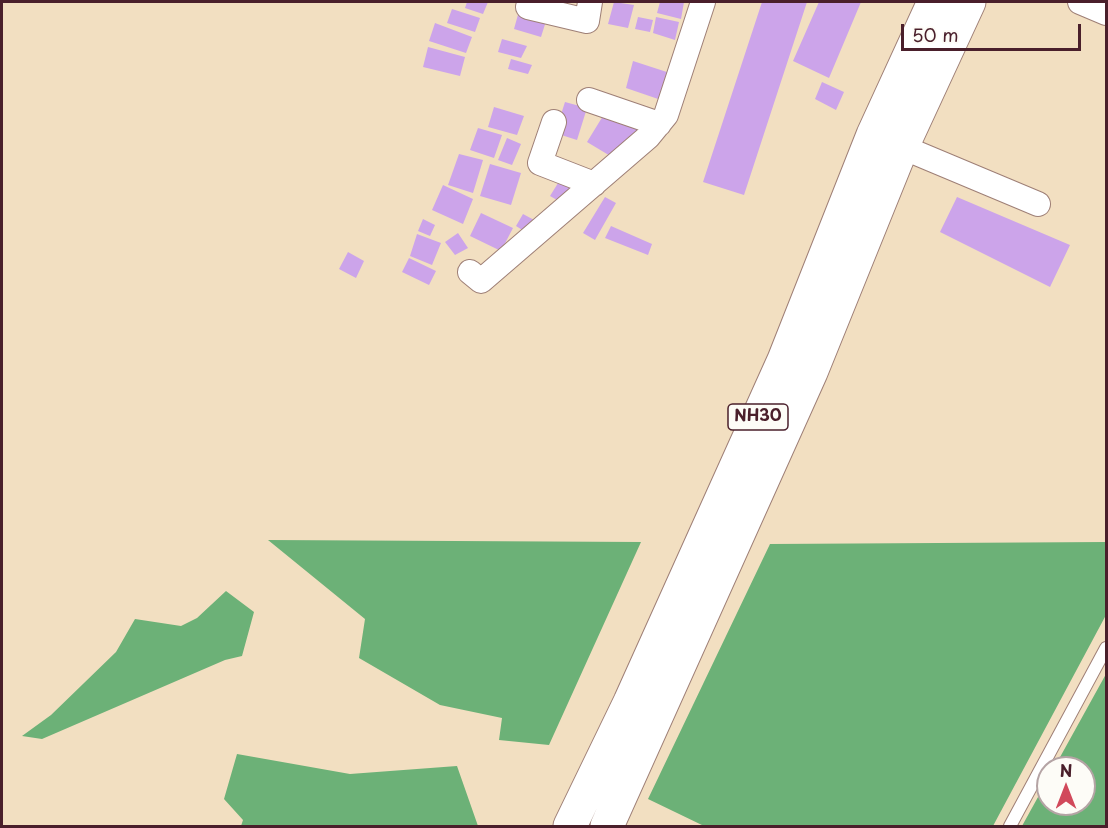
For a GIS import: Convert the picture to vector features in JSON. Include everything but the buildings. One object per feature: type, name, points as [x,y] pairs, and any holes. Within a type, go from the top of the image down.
[{"type":"highway","name":"NH30","points":[[570,826],[630,702],[784,360],[873,135],[934,2]]},
{"type":"highway","name":"NH30","points":[[606,826],[812,372],[902,147],[969,2]]},
{"type":"street","points":[[528,7],[587,21],[590,2]]},
{"type":"street","points":[[470,272],[481,281],[648,137],[666,115],[703,2]]},
{"type":"street","points":[[1080,2],[1107,13]]},
{"type":"street","points":[[588,100],[659,124]]},
{"type":"street","points":[[554,122],[540,163],[594,184]]},
{"type":"street","points":[[902,147],[1038,204]]},
{"type":"lane","points":[[1010,826],[1107,648]]},
{"type":"green space","points":[[268,540],[641,542],[549,745],[499,740],[502,718],[440,705],[359,658],[365,619]]},
{"type":"green space","points":[[1106,542],[1106,615],[993,826],[704,826],[648,799],[770,544]]},
{"type":"green space","points":[[226,591],[254,612],[242,656],[225,660],[42,739],[22,736],[51,715],[116,652],[135,619],[181,626],[197,618]]},
{"type":"green space","points":[[1106,674],[1106,826],[1022,826],[1036,801],[1036,816],[1096,816],[1096,756],[1061,756]]},
{"type":"green space","points":[[237,754],[350,774],[457,766],[478,826],[241,826],[243,820],[224,799]]}]
